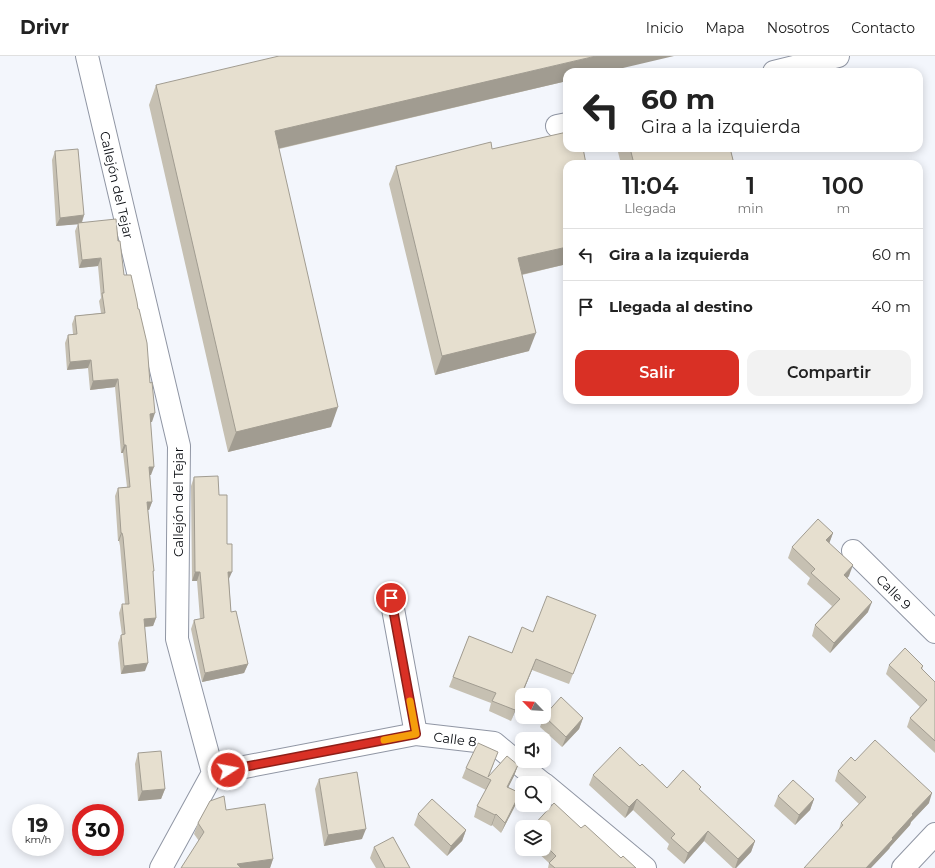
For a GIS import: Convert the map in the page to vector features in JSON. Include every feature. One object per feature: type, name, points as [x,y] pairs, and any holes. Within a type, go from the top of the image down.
[{"type":"street","name":"Callejón del Tejar","points":[[87,56],[179,446],[178,639],[213,773]]},
{"type":"street","points":[[790,68],[838,56]]},
{"type":"street","name":"Calle 9","points":[[853,551],[935,632]]},
{"type":"street","points":[[391,598],[416,734]]},
{"type":"street","name":"Calle 8","points":[[213,773],[416,734],[494,743],[533,776]]},
{"type":"street","points":[[161,868],[213,773]]},
{"type":"street","name":"Calle 8","points":[[551,791],[645,868]]},
{"type":"street","points":[[903,868],[935,834]]},
{"type":"building","points":[[279,56],[596,56],[275,131],[338,407],[236,432],[156,85]]},
{"type":"building","points":[[563,133],[563,152],[584,152],[585,160],[563,160],[563,248],[518,258],[536,333],[442,356],[396,166],[491,142],[492,149]]},
{"type":"building","points":[[78,149],[84,215],[60,218],[55,151]]},
{"type":"building","points":[[631,152],[731,152],[733,160],[633,160]]},
{"type":"building","points":[[116,219],[124,275],[131,275],[147,343],[150,383],[152,382],[155,413],[150,414],[154,467],[149,467],[152,502],[147,502],[154,571],[156,618],[144,619],[148,663],[124,666],[121,635],[125,634],[122,604],[129,604],[123,537],[121,533],[118,488],[130,487],[126,445],[124,445],[118,379],[93,381],[91,360],[70,362],[68,335],[77,334],[75,316],[105,313],[102,293],[104,293],[101,258],[82,260],[78,223]]},
{"type":"building","points":[[218,476],[219,495],[227,495],[227,544],[232,544],[232,572],[228,572],[231,612],[236,611],[248,664],[205,673],[194,620],[204,618],[200,572],[195,572],[194,477]]},
{"type":"building","points":[[818,519],[833,533],[826,540],[853,565],[844,575],[872,602],[834,643],[815,625],[840,599],[811,573],[815,569],[792,547]]},
{"type":"building","points":[[547,596],[596,615],[573,674],[536,659],[524,688],[515,688],[515,710],[492,701],[496,693],[453,677],[469,636],[512,653],[522,627],[533,632]]},
{"type":"building","points":[[905,648],[923,666],[921,668],[935,682],[935,741],[910,718],[927,700],[889,665]]},
{"type":"building","points":[[561,697],[583,718],[566,737],[551,723],[551,708]]},
{"type":"building","points":[[875,740],[932,793],[866,868],[804,868],[843,825],[841,823],[866,797],[838,771],[851,757],[855,761]]},
{"type":"building","points":[[478,743],[498,752],[488,777],[507,756],[515,763],[515,768],[516,768],[507,787],[515,791],[515,803],[505,823],[496,814],[495,815],[477,806],[491,780],[466,768]]},
{"type":"building","points":[[620,747],[640,766],[642,764],[667,788],[683,770],[701,787],[699,789],[755,841],[738,859],[708,831],[688,853],[671,838],[675,834],[637,799],[629,807],[593,775]]},
{"type":"building","points":[[161,751],[165,789],[142,791],[138,753]]},
{"type":"building","points":[[357,772],[366,829],[328,835],[319,779]]},
{"type":"building","points":[[793,780],[814,799],[799,815],[778,796]]},
{"type":"building","points":[[224,796],[226,810],[265,804],[273,859],[237,864],[241,868],[181,868],[204,832],[198,823],[210,801]]},
{"type":"building","points":[[432,799],[466,830],[451,846],[418,814]]},
{"type":"building","points":[[554,803],[581,828],[585,825],[621,858],[623,856],[636,868],[555,868],[549,863],[556,856],[551,851],[551,820],[538,820],[546,812],[551,812],[551,806]]},
{"type":"building","points":[[393,837],[410,868],[385,868],[374,847]]},
{"type":"slow traffic","points":[[384,740],[416,734],[410,701]]},
{"type":"route","points":[[228,770],[416,734],[391,598]]}]
